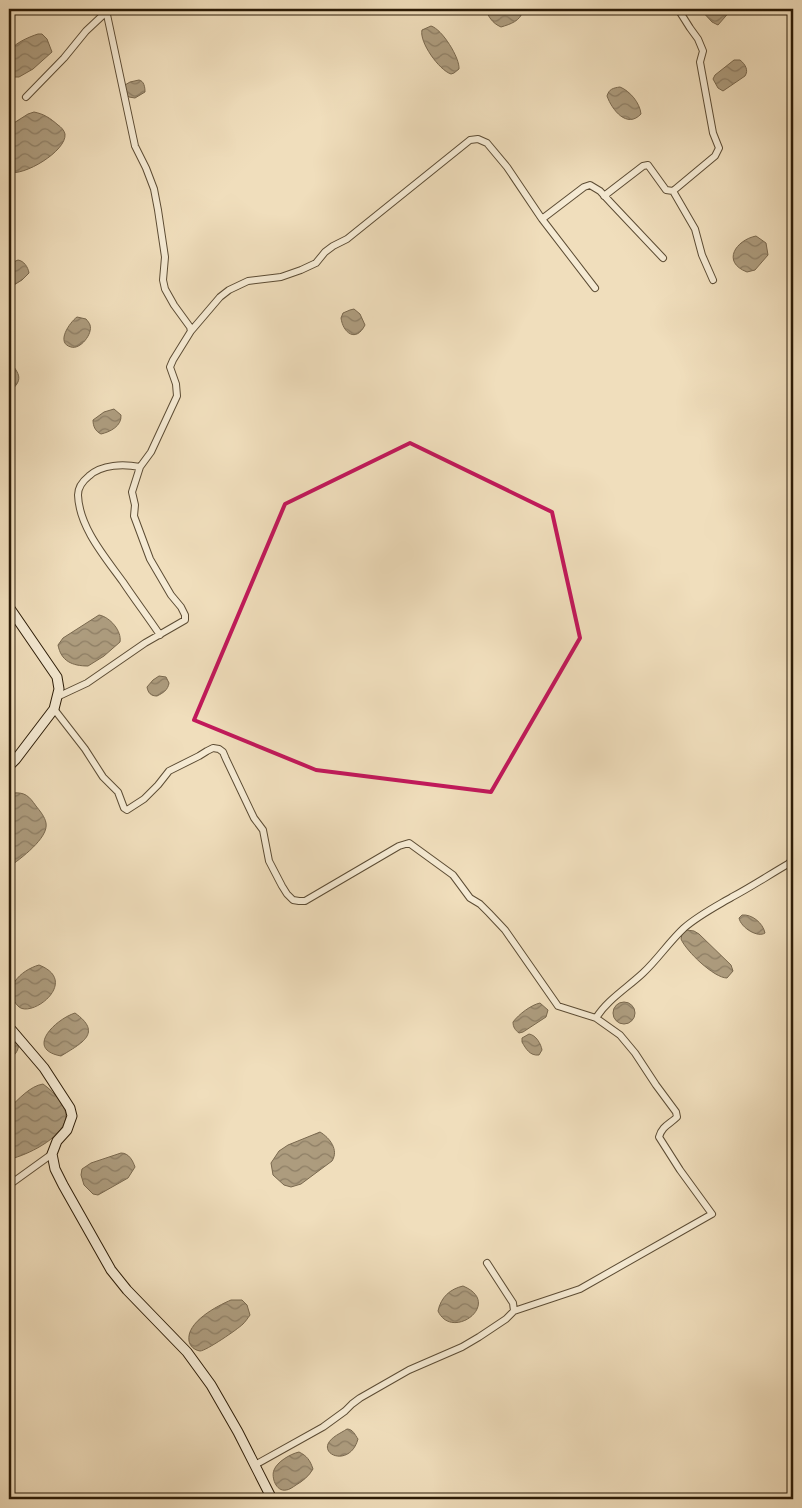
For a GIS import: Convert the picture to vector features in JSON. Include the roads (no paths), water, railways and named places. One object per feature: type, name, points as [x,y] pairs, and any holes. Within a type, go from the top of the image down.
[{"type":"street","points":[[604,196],[643,166],[648,166],[666,190],[673,191],[715,156],[719,148],[713,133],[700,62],[703,51],[698,38],[678,9]]},
{"type":"street","points":[[26,97],[64,58],[106,10]]},
{"type":"street","points":[[106,10],[135,146],[154,190],[165,258],[162,280],[174,305],[191,331]]},
{"type":"street","points":[[57,697],[87,683],[145,643],[185,620],[181,607],[171,595],[150,559],[134,516],[132,492],[140,468],[151,452],[177,396],[176,384],[170,367],[172,360],[191,331],[220,297],[248,281],[281,277],[316,262],[325,252],[346,240],[470,140],[478,139],[487,143],[507,167],[542,219],[595,288]]},
{"type":"street","points":[[542,219],[584,187],[590,185],[604,196],[663,258]]},
{"type":"street","points":[[673,191],[695,229],[702,255],[713,280]]},
{"type":"street","points":[[140,468],[131,465],[95,470],[82,481],[78,493],[85,524],[99,548],[160,635]]},
{"type":"street","points":[[9,606],[57,677],[59,689],[54,709],[16,760],[9,766]]},
{"type":"street","points":[[54,709],[85,749],[103,777],[118,792],[124,808],[127,810],[144,799],[169,771],[207,750],[213,748],[223,752],[254,818],[263,830],[269,861],[282,886],[293,900],[305,901],[399,846],[409,843],[448,871],[470,898],[480,904],[505,930],[558,1006],[596,1018],[620,1035],[635,1053],[676,1112],[677,1117],[664,1126],[659,1137],[712,1214],[580,1289],[514,1311],[479,1337],[462,1347],[409,1370],[360,1398],[323,1427],[255,1465]]},
{"type":"street","points":[[596,1018],[602,1009],[657,959],[674,937],[686,926],[711,908],[732,898],[788,864],[793,859]]},
{"type":"street","points":[[9,1027],[44,1068],[70,1108],[72,1116],[67,1130],[57,1141],[52,1154],[55,1169],[111,1270],[126,1290],[187,1352],[211,1385],[238,1432],[272,1499]]},
{"type":"street","points":[[9,1185],[52,1154]]},
{"type":"street","points":[[487,1263],[513,1304],[514,1311]]},
{"type":"water","points":[[485,9],[522,9],[523,11],[517,20],[501,27],[493,22]]},
{"type":"water","points":[[700,9],[732,9],[718,25],[712,22]]},
{"type":"water","points":[[431,26],[445,38],[457,58],[459,69],[454,73],[451,74],[441,67],[427,48],[422,30]]},
{"type":"water","points":[[42,34],[47,39],[52,52],[33,69],[19,77],[11,77],[9,75],[8,62],[10,50],[21,41]]},
{"type":"water","points":[[734,60],[740,60],[743,63],[746,67],[746,74],[723,91],[718,88],[713,79],[715,75]]},
{"type":"water","points":[[139,80],[143,83],[145,92],[135,98],[129,97],[126,94],[125,85]]},
{"type":"water","points":[[620,87],[631,94],[637,102],[641,114],[636,118],[625,119],[612,107],[607,96],[610,90]]},
{"type":"water","points":[[34,112],[47,117],[61,128],[65,134],[64,141],[52,155],[33,167],[24,171],[9,172],[9,126]]},
{"type":"water","points":[[756,236],[766,243],[768,255],[755,270],[747,272],[739,268],[735,263],[734,252],[742,242]]},
{"type":"water","points":[[18,260],[25,265],[29,273],[9,288],[9,264]]},
{"type":"water","points":[[354,309],[360,314],[365,325],[358,334],[354,335],[347,332],[341,318],[343,313]]},
{"type":"water","points":[[77,317],[86,319],[90,324],[90,333],[82,344],[71,347],[66,345],[64,341],[65,332]]},
{"type":"water","points":[[9,361],[19,377],[17,384],[9,392]]},
{"type":"water","points":[[114,409],[121,415],[120,422],[112,430],[101,434],[95,428],[93,420],[104,412]]},
{"type":"water","points":[[99,615],[114,625],[119,633],[120,642],[104,656],[88,666],[72,664],[62,655],[58,645],[63,638]]},
{"type":"water","points":[[159,676],[166,677],[169,683],[166,689],[157,696],[149,692],[147,687]]},
{"type":"water","points":[[13,793],[24,794],[31,800],[45,819],[46,829],[33,848],[9,867],[9,796]]},
{"type":"water","points":[[742,915],[750,916],[756,920],[762,926],[765,933],[754,933],[746,928],[740,922],[739,918]]},
{"type":"water","points":[[687,930],[699,934],[731,965],[733,971],[727,978],[721,977],[708,969],[688,950],[681,939],[682,934]]},
{"type":"water","points":[[39,965],[50,972],[55,980],[54,988],[50,996],[42,1003],[26,1009],[19,1007],[14,1000],[12,987],[15,981],[26,971]]},
{"type":"water","points":[[624,1002],[632,1005],[635,1013],[632,1021],[624,1024],[616,1021],[613,1013],[616,1005]]},
{"type":"water","points":[[540,1003],[548,1010],[546,1017],[519,1033],[514,1028],[513,1022],[525,1010]]},
{"type":"water","points":[[75,1013],[88,1026],[86,1037],[76,1047],[61,1056],[50,1052],[45,1047],[44,1041],[47,1034],[60,1021]]},
{"type":"water","points":[[529,1034],[536,1038],[541,1045],[542,1050],[539,1055],[531,1053],[522,1042],[522,1038]]},
{"type":"water","points":[[9,1035],[18,1044],[18,1050],[9,1060]]},
{"type":"water","points":[[43,1084],[63,1106],[66,1113],[64,1123],[54,1137],[38,1148],[14,1158],[9,1154],[9,1108],[29,1090]]},
{"type":"water","points":[[320,1132],[327,1138],[334,1149],[332,1161],[301,1184],[291,1187],[284,1185],[273,1175],[271,1163],[279,1151],[288,1145]]},
{"type":"water","points":[[124,1153],[132,1160],[135,1167],[128,1178],[98,1195],[93,1194],[84,1185],[81,1175],[82,1169],[91,1163]]},
{"type":"water","points":[[463,1286],[474,1293],[478,1301],[477,1310],[463,1321],[454,1323],[445,1320],[438,1311],[441,1302],[454,1289]]},
{"type":"water","points":[[231,1300],[242,1300],[247,1305],[250,1315],[247,1320],[209,1347],[200,1351],[194,1349],[189,1341],[192,1327],[197,1321],[218,1306]]},
{"type":"water","points":[[347,1429],[352,1431],[358,1439],[354,1447],[350,1453],[338,1456],[333,1455],[328,1449],[329,1442]]},
{"type":"water","points":[[299,1452],[308,1459],[313,1469],[306,1478],[291,1488],[286,1490],[279,1489],[274,1480],[273,1473],[276,1467],[284,1459]]}]
